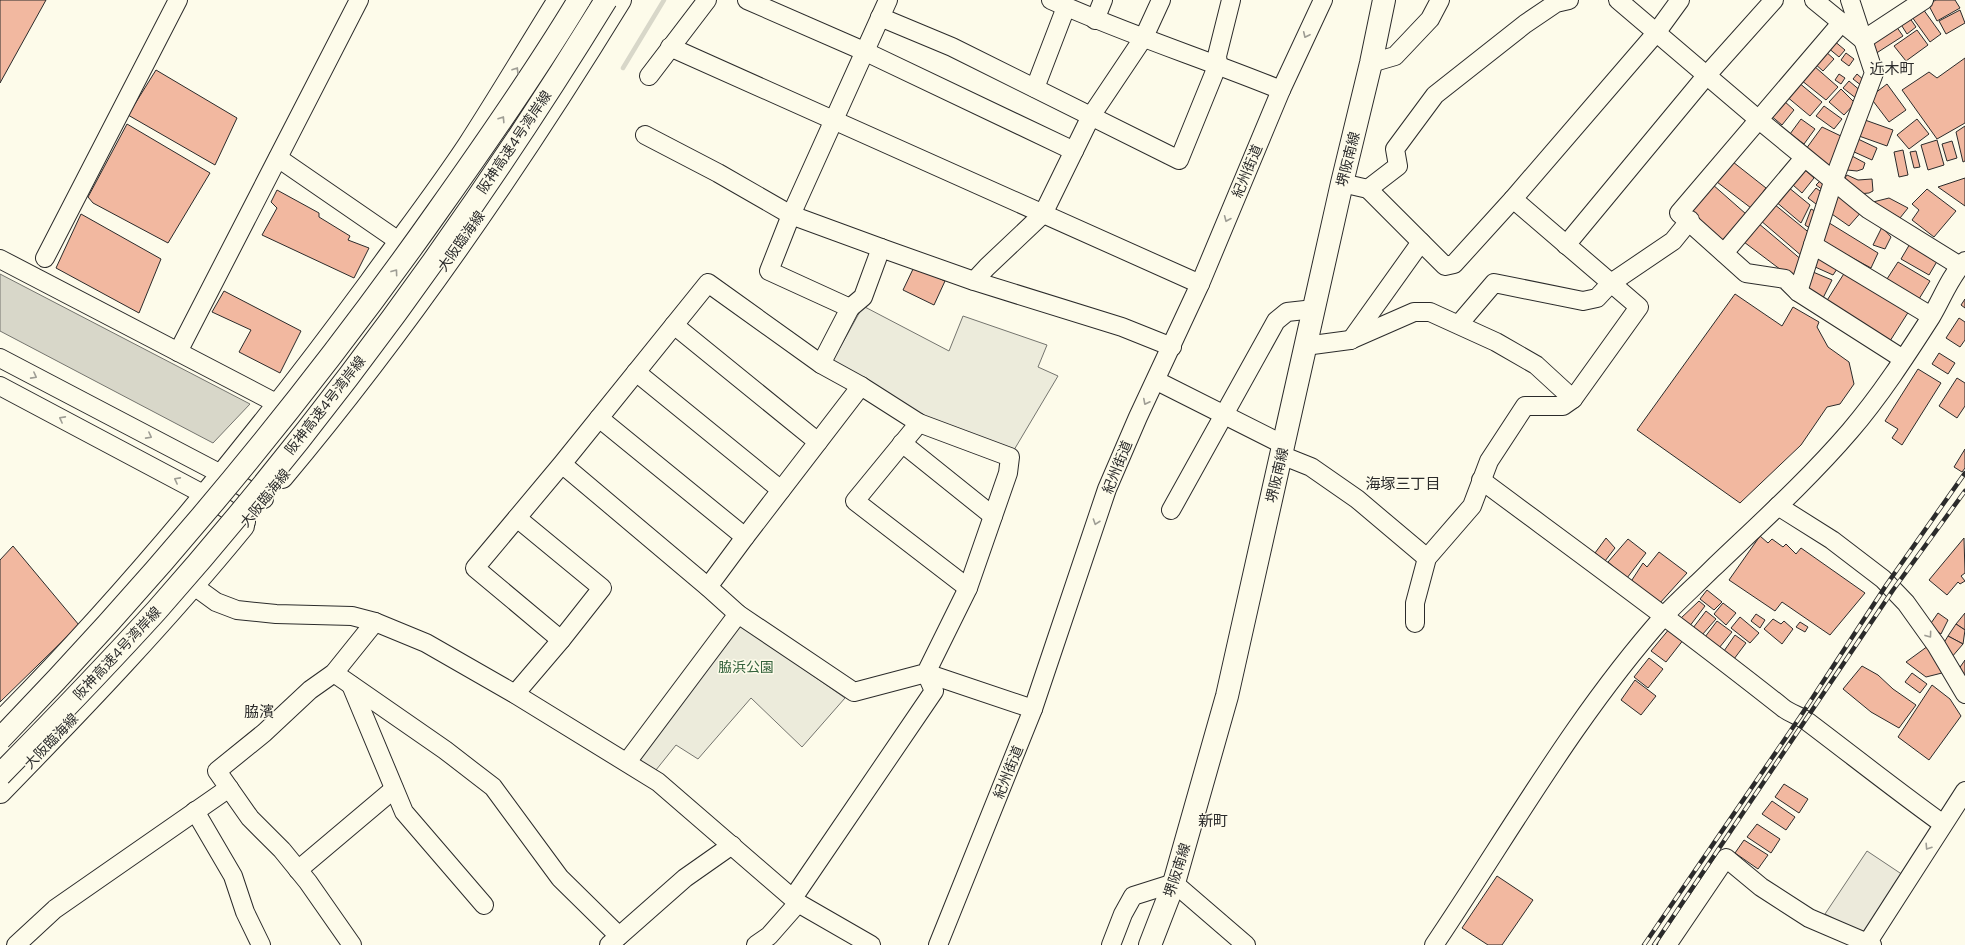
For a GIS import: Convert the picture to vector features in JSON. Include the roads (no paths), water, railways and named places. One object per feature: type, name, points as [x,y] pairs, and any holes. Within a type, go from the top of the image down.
[{"type":"main road","points":[[0,722],[78,641],[205,495],[278,404],[400,242],[469,145],[559,0]]},
{"type":"main road","name":"阪神高速4号湾岸線","points":[[0,739],[59,679],[131,599],[224,491],[314,380],[397,269],[487,142],[579,0]]},
{"type":"main road","name":"阪神高速4号湾岸線","points":[[0,775],[77,696],[157,609],[244,507],[331,398],[417,284],[504,159],[606,0]]},
{"type":"main road","name":"大阪臨海線","points":[[0,792],[85,706],[194,586],[324,427],[410,313],[486,205],[620,0]]},
{"type":"main road","name":"堺阪南線","points":[[1150,945],[1174,883],[1227,696],[1384,0]]},
{"type":"street","points":[[45,258],[178,0]]},
{"type":"street","points":[[178,352],[359,0]]},
{"type":"street","points":[[649,76],[707,0]]},
{"type":"street","points":[[746,0],[866,52],[1074,151]]},
{"type":"street","points":[[850,308],[769,271],[791,215],[866,52],[888,0]]},
{"type":"street","points":[[1095,20],[1103,0]]},
{"type":"street","points":[[974,281],[1043,214],[1091,116],[1144,37],[1161,0]]},
{"type":"street","points":[[880,17],[952,47],[1179,160],[1218,64],[1217,56],[1231,0]]},
{"type":"street","name":"紀州街道","points":[[938,945],[1033,709],[1107,489],[1138,417],[1172,347],[1200,284],[1281,90],[1323,0]]},
{"type":"street","points":[[1371,63],[1395,56],[1430,19],[1440,0]]},
{"type":"street","points":[[1368,189],[1398,166],[1395,150],[1435,95],[1525,24],[1556,3],[1569,0]]},
{"type":"street","points":[[1434,945],[1604,688],[1665,615],[1778,506],[1850,432],[1875,400],[1903,359],[1963,264],[1868,209],[1758,120],[1618,0]]},
{"type":"street","points":[[1342,183],[1368,189],[1445,266],[1454,264],[1656,33],[1680,0]]},
{"type":"street","points":[[1566,245],[1706,76],[1774,0]]},
{"type":"street","points":[[1814,0],[1863,40]]},
{"type":"street","points":[[1798,292],[1833,182],[1874,73],[1850,0]]},
{"type":"street","points":[[1863,40],[1924,0]]},
{"type":"street","points":[[1035,88],[1059,3],[1095,20],[1218,64],[1281,90]]},
{"type":"street","points":[[1842,22],[1679,213],[1690,220],[1746,273],[1785,279],[1798,292],[1903,359]]},
{"type":"street","points":[[670,47],[1200,284]]},
{"type":"street","points":[[645,136],[718,173],[791,215],[974,281],[1122,327],[1172,347]]},
{"type":"street","points":[[278,158],[400,242]]},
{"type":"street","points":[[1724,252],[1804,158]]},
{"type":"street","points":[[1415,623],[1415,603],[1427,558],[1472,506],[1489,461],[1525,406],[1563,406],[1573,399],[1639,307],[1512,199]]},
{"type":"street","points":[[1459,324],[1494,283],[1583,301],[1597,298],[1611,283],[1673,241],[1690,220]]},
{"type":"street","points":[[1350,340],[1421,242]]},
{"type":"street","points":[[1813,244],[1931,316]]},
{"type":"street","points":[[822,364],[850,308],[863,296],[881,248]]},
{"type":"street","points":[[0,259],[278,404]]},
{"type":"street","points":[[561,640],[475,568],[562,464],[708,283],[822,364],[861,386],[918,423],[1010,457],[1008,473],[968,588],[926,673]]},
{"type":"street","points":[[1171,510],[1276,320],[1287,312],[1314,309]]},
{"type":"street","points":[[1305,346],[1350,340],[1414,312],[1430,312],[1496,342],[1536,365],[1573,399]]},
{"type":"street","points":[[674,325],[818,442]]},
{"type":"street","points":[[0,358],[221,474],[264,499]]},
{"type":"street","points":[[636,372],[781,490]]},
{"type":"street","points":[[1156,381],[1223,414],[1311,467],[1357,499],[1427,558]]},
{"type":"street","points":[[0,386],[205,495],[246,522]]},
{"type":"street","points":[[708,587],[745,536],[861,386]]},
{"type":"street","points":[[599,418],[745,536]]},
{"type":"street","points":[[918,423],[855,501],[968,588]]},
{"type":"street","points":[[902,443],[993,516]]},
{"type":"street","points":[[562,464],[738,614],[854,692],[926,673],[1033,709]]},
{"type":"street","points":[[1481,480],[1665,615],[1784,709],[1806,720],[1901,794],[1943,824]]},
{"type":"street","points":[[1778,506],[1832,540],[1870,568],[1906,603],[1936,645],[1965,694]]},
{"type":"street","points":[[515,694],[561,640],[602,588],[517,518]]},
{"type":"street","points":[[194,586],[216,602],[238,610],[276,614],[352,616],[375,622],[426,643],[515,694],[658,782],[796,901],[871,945]]},
{"type":"street","points":[[627,762],[738,614]]},
{"type":"street","points":[[352,945],[282,850],[250,818],[218,771],[264,733],[310,690],[334,673],[375,622]]},
{"type":"street","points":[[334,673],[445,750],[493,787],[560,878],[614,941],[685,878],[732,845]]},
{"type":"street","points":[[756,945],[769,936],[796,901],[934,691],[926,673]]},
{"type":"street","points":[[351,685],[404,812],[484,905]]},
{"type":"street","points":[[16,945],[55,909],[229,788]]},
{"type":"street","points":[[298,870],[394,789]]},
{"type":"street","points":[[1667,945],[1726,858],[1761,887],[1809,918],[1869,944],[1887,910],[1943,824],[1964,795]]},
{"type":"street","points":[[195,811],[233,876],[244,912],[261,945]]},
{"type":"street","points":[[1111,945],[1123,914],[1133,896],[1174,883],[1246,945]]},
{"type":"waterway","points":[[623,68],[664,0]]},
{"type":"railway","points":[[1644,945],[1800,717],[1887,584],[1965,473]]},
{"type":"railway","points":[[1654,945],[1893,590],[1965,491]]},
{"type":"district","name":"近木町","points":[[1892,69]]},
{"type":"district","name":"海塚三丁目","points":[[1403,484]]},
{"type":"district","name":"脇濱","points":[[259,712]]},
{"type":"district","name":"新町","points":[[1213,821]]},
{"type":"park label","name":"脇浜公園","points":[[746,667]]}]
